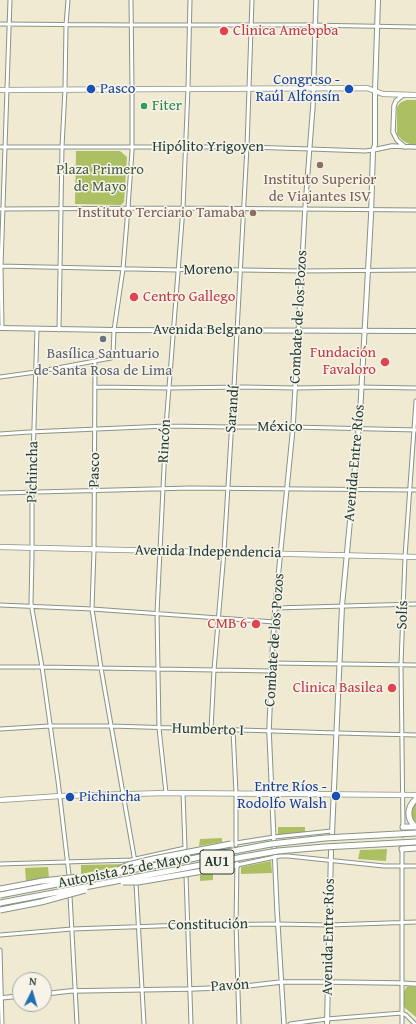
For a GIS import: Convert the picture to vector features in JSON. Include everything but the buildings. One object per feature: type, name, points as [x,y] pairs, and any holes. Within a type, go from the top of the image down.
[{"type":"highway","points":[[416,799],[410,804],[409,816],[411,822],[416,827]]},
{"type":"highway","points":[[403,828],[416,827]]},
{"type":"highway","name":"Autopista 25 de Mayo","points":[[0,895],[271,844],[325,838],[416,833]]},
{"type":"highway","name":"Autopista 25 de Mayo","points":[[0,903],[243,857],[324,847],[416,842]]},
{"type":"highway","points":[[109,874],[128,865],[152,859],[235,844]]},
{"type":"highway","points":[[402,848],[416,848]]},
{"type":"highway","points":[[110,882],[138,882],[237,863]]},
{"type":"highway","points":[[0,888],[54,879],[99,876]]},
{"type":"highway","points":[[0,910],[41,902],[86,890],[101,884]]},
{"type":"main road","name":"Avenida Entre Ríos","points":[[332,832],[342,606],[361,387],[373,150],[375,145],[378,0]]},
{"type":"main road","points":[[0,90],[367,88],[383,94],[416,95]]},
{"type":"main road","name":"Avenida Belgrano","points":[[1,328],[59,330],[416,331]]},
{"type":"main road","name":"Avenida Independencia","points":[[0,548],[416,557]]},
{"type":"main road","points":[[0,800],[60,796],[166,793],[416,795]]},
{"type":"main road","name":"Avenida Entre Ríos","points":[[327,1022],[331,851]]},
{"type":"street","points":[[1,328],[2,209],[10,0]]},
{"type":"street","points":[[59,330],[62,147],[68,0]]},
{"type":"street","points":[[0,377],[111,358],[113,355],[114,330],[123,270],[128,208],[132,89],[131,0]]},
{"type":"street","name":"Rincón","points":[[166,793],[159,728],[157,613],[166,426],[182,208],[188,88],[190,0]]},
{"type":"street","name":"Sarandí","points":[[211,730],[232,427],[247,147],[252,0]]},
{"type":"street","name":"Combate de los Pozos","points":[[284,1024],[269,731],[275,608],[293,427],[305,209],[310,148],[316,0]]},
{"type":"street","points":[[0,24],[251,24],[416,27]]},
{"type":"street","points":[[403,95],[396,101],[394,106],[393,132],[397,140],[405,147]]},
{"type":"street","name":"Hipólito Yrigoyen","points":[[0,147],[247,147],[365,151],[392,146],[416,147]]},
{"type":"street","points":[[2,209],[182,208],[416,210]]},
{"type":"street","name":"Moreno","points":[[1,266],[123,270],[416,270]]},
{"type":"street","name":"Pichincha","points":[[37,329],[32,491],[31,597],[60,796],[69,876]]},
{"type":"street","name":"Pasco","points":[[95,361],[96,429],[92,609],[135,860]]},
{"type":"street","points":[[96,387],[416,388]]},
{"type":"street","name":"Solís","points":[[403,828],[401,664],[405,557],[416,401]]},
{"type":"street","name":"México","points":[[0,434],[34,431],[166,426],[415,430]]},
{"type":"street","points":[[0,493],[32,491],[163,489],[416,490]]},
{"type":"street","points":[[275,608],[416,604]]},
{"type":"street","points":[[0,605],[157,613],[274,622]]},
{"type":"street","points":[[272,663],[416,664]]},
{"type":"street","points":[[0,667],[272,671]]},
{"type":"street","name":"Humberto I","points":[[0,729],[49,726],[111,726],[337,734],[416,735]]},
{"type":"street","points":[[233,730],[236,793],[235,844],[274,837],[332,832]]},
{"type":"street","points":[[0,864],[135,860],[185,848],[183,793]]},
{"type":"street","points":[[402,848],[402,1024]]},
{"type":"street","points":[[239,1024],[236,924],[237,863],[288,856],[384,866],[416,866]]},
{"type":"street","points":[[186,875],[191,1024]]},
{"type":"street","points":[[136,884],[144,1024]]},
{"type":"street","points":[[70,896],[77,1024]]},
{"type":"street","name":"Constitución","points":[[0,935],[72,929],[187,925],[329,925],[416,922]]},
{"type":"street","points":[[0,950],[2,1024]]},
{"type":"street","name":"Pavón","points":[[52,993],[76,991],[190,989],[281,982],[416,984]]},
{"type":"street","points":[[1,998],[12,997]]},
{"type":"street","points":[[290,1024],[327,1022],[402,1013],[415,1024]]},
{"type":"green space","points":[[406,100],[416,100],[416,145],[405,142],[397,134],[397,107],[400,103]]},
{"type":"green space","name":"Plaza Primero de Mayo","points":[[76,151],[120,151],[127,157],[124,202],[121,205],[75,204]]},
{"type":"green space","points":[[416,802],[416,822],[411,817],[411,805]]},
{"type":"green space","points":[[278,827],[305,827],[305,832],[278,835]]},
{"type":"green space","points":[[222,838],[222,842],[199,846],[200,839]]},
{"type":"green space","points":[[387,849],[386,861],[358,859],[360,850]]},
{"type":"green space","points":[[271,861],[272,873],[241,874],[241,867]]},
{"type":"green space","points":[[130,864],[81,874],[81,865]]},
{"type":"green space","points":[[48,867],[49,878],[26,881],[25,868]]},
{"type":"green space","points":[[234,868],[233,873],[213,874],[213,880],[200,881],[200,875]]},
{"type":"green space","points":[[408,986],[416,987],[416,1017],[404,1006],[404,993]]},
{"type":"tunnel","points":[[402,847],[403,833]]},
{"type":"tunnel","points":[[185,848],[185,868]]},
{"type":"place","name":"Clinica Amebpba","points":[[224,31]]},
{"type":"place","name":"Pasco","points":[[91,89]]},
{"type":"place","name":"Congreso - Raúl Alfonsín","points":[[349,89]]},
{"type":"place","name":"Fiter","points":[[144,106]]},
{"type":"place","name":"Instituto Superior de Viajantes ISV","points":[[320,165]]},
{"type":"place","name":"Instituto Terciario Tamaba","points":[[253,213]]},
{"type":"place","name":"Centro Gallego","points":[[134,297]]},
{"type":"place","name":"Basílica Santuario de Santa Rosa de Lima","points":[[103,339]]},
{"type":"place","name":"Fundación Favaloro","points":[[385,362]]},
{"type":"place","name":"CMB 6","points":[[256,624]]},
{"type":"place","name":"Clinica Basilea","points":[[392,688]]},
{"type":"place","name":"Entre Ríos - Rodolfo Walsh","points":[[336,796]]},
{"type":"place","name":"Pichincha","points":[[70,797]]}]
